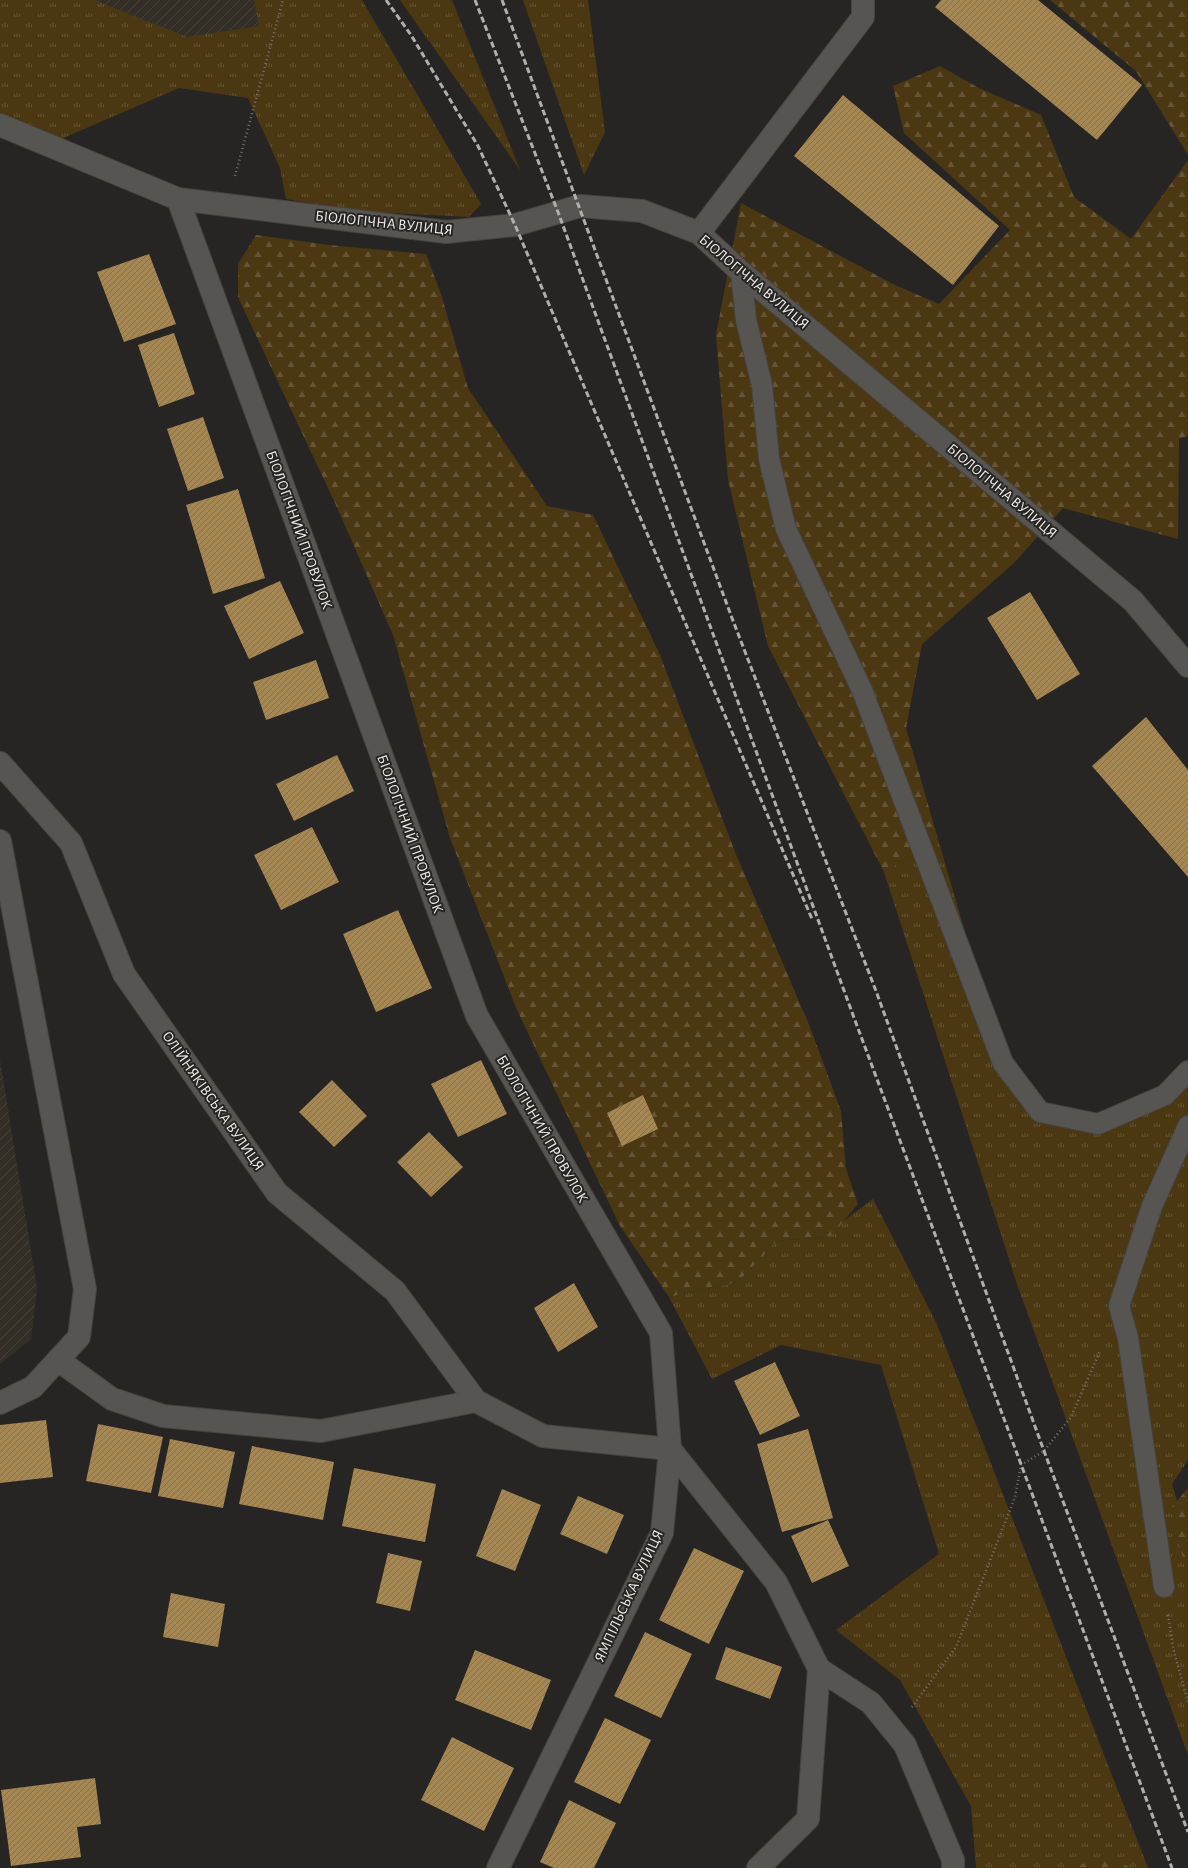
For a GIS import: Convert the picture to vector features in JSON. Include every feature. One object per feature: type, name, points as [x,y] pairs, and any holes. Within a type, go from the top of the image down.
[{"type":"street","points":[[698,233],[863,16],[863,0]]},
{"type":"street","name":"БІОЛОГІЧНА ВУЛИЦЯ","points":[[0,125],[178,199],[446,232],[514,225],[580,206],[642,212],[698,233],[741,272],[1133,601],[1188,666]]},
{"type":"street","name":"БІОЛОГІЧНИЙ ПРОВУЛОК","points":[[178,199],[477,1016],[660,1333],[670,1449]]},
{"type":"street","name":"ОЛІЙНЯКІВСЬКА ВУЛИЦЯ","points":[[0,763],[71,843],[124,974],[277,1193],[395,1291],[476,1401],[543,1436],[670,1449]]},
{"type":"street","points":[[0,841],[85,1289],[79,1337],[33,1387],[0,1403]]},
{"type":"street","points":[[58,1360],[112,1399],[163,1416],[320,1431],[476,1401]]},
{"type":"street","points":[[670,1449],[776,1582],[819,1669],[808,1819],[758,1868]]},
{"type":"street","name":"ЯМПІЛЬСЬКА ВУЛИЦЯ","points":[[498,1868],[662,1533],[670,1449]]},
{"type":"street","points":[[819,1669],[871,1703],[905,1745],[953,1860],[953,1868]]},
{"type":"lane","points":[[741,272],[746,320],[762,385],[769,458],[786,529],[862,690],[1003,1063],[1040,1112],[1098,1124],[1165,1094],[1188,1071]]},
{"type":"lane","points":[[1164,1587],[1128,1338],[1119,1306],[1152,1206],[1188,1126]]},
{"type":"path","points":[[227,205],[282,0]]},
{"type":"path","points":[[910,1710],[956,1647],[1015,1497],[1021,1464],[1044,1450],[1072,1417],[1101,1348]]},
{"type":"path","points":[[1164,1587],[1174,1652],[1188,1702]]},
{"type":"shaded area","points":[[0,0],[263,0],[281,67]]},
{"type":"shaded area","points":[[0,1060],[37,1288],[31,1339],[0,1364]]},
{"type":"green space","points":[[0,0],[94,0],[187,37],[259,26],[254,0],[362,0],[481,204],[469,217],[356,211],[286,199],[280,168],[248,98],[179,88],[47,145],[0,127]]},
{"type":"green space","points":[[400,0],[452,0],[520,170]]},
{"type":"green space","points":[[523,0],[588,0],[605,132],[584,175]]},
{"type":"green space","points":[[1050,0],[1188,0],[1188,155],[1136,71]]},
{"type":"green space","points":[[940,66],[979,88],[1041,115],[1074,197],[1131,239],[1188,160],[1188,436],[1179,439],[1178,539],[1063,508],[1014,563],[922,644],[906,728],[938,839],[884,872],[768,646],[728,480],[716,335],[741,203],[895,285],[939,304],[1010,230],[904,133],[893,86]]},
{"type":"green space","points":[[256,235],[329,245],[426,254],[441,294],[468,388],[547,506],[593,515],[660,655],[735,852],[810,1027],[841,1111],[846,1169],[858,1204],[831,1236],[777,1241],[738,1282],[669,1297],[620,1226],[517,1010],[450,838],[393,635],[336,505],[238,297],[238,264]]},
{"type":"green space","points":[[938,839],[1003,1063],[1040,1112],[1098,1124],[1188,1071],[1188,1460],[1172,1484],[1188,1538],[1188,1755],[1018,1287],[884,872]]},
{"type":"green space","points":[[873,1199],[936,1322],[1148,1868],[976,1868],[971,1806],[900,1680],[836,1630],[939,1554],[881,1365],[781,1345],[712,1379],[669,1297],[738,1282],[777,1241],[822,1237]]},
{"type":"green space","points":[[1188,1488],[1188,1579],[1171,1508]]},
{"type":"green space","points":[[1106,1855],[1131,1868],[1074,1868]]},
{"type":"building","points":[[941,0],[1038,0],[1142,85],[1097,140],[935,7]]},
{"type":"building","points":[[843,95],[999,226],[953,285],[794,156]]},
{"type":"building","points":[[149,254],[176,324],[124,342],[97,272]]},
{"type":"building","points":[[174,333],[195,394],[159,407],[138,345]]},
{"type":"building","points":[[203,417],[224,478],[188,491],[167,429]]},
{"type":"building","points":[[238,489],[265,578],[213,594],[186,505]]},
{"type":"building","points":[[280,581],[304,633],[249,659],[224,606]]},
{"type":"building","points":[[1030,592],[1080,674],[1037,700],[987,618]]},
{"type":"building","points":[[316,660],[329,698],[266,720],[253,682]]},
{"type":"building","points":[[1146,717],[1188,770],[1188,877],[1092,766]]},
{"type":"building","points":[[337,755],[354,791],[294,821],[276,784]]},
{"type":"building","points":[[312,827],[339,882],[281,910],[254,855]]},
{"type":"building","points":[[398,910],[432,988],[376,1012],[343,934]]},
{"type":"building","points":[[481,1060],[507,1114],[458,1137],[431,1084]]},
{"type":"building","points":[[332,1080],[367,1116],[334,1147],[299,1112]]},
{"type":"building","points":[[643,1095],[658,1129],[622,1146],[607,1113]]},
{"type":"building","points":[[429,1132],[463,1167],[431,1197],[397,1162]]},
{"type":"building","points":[[574,1283],[598,1327],[558,1352],[534,1308]]},
{"type":"building","points":[[775,1362],[800,1416],[760,1435],[734,1381]]},
{"type":"building","points":[[46,1420],[53,1477],[0,1483],[0,1425]]},
{"type":"building","points":[[98,1424],[163,1437],[151,1493],[86,1481]]},
{"type":"building","points":[[808,1429],[833,1518],[782,1532],[757,1444]]},
{"type":"building","points":[[170,1439],[235,1452],[223,1508],[158,1496]]},
{"type":"building","points":[[252,1446],[334,1462],[323,1520],[239,1504]]},
{"type":"building","points":[[354,1468],[436,1484],[425,1542],[342,1526]]},
{"type":"building","points":[[502,1489],[541,1505],[515,1571],[476,1556]]},
{"type":"building","points":[[578,1496],[624,1515],[607,1554],[560,1534]]},
{"type":"building","points":[[828,1520],[849,1566],[812,1583],[791,1536]]},
{"type":"building","points":[[694,1548],[744,1571],[709,1644],[659,1620]]},
{"type":"building","points":[[388,1553],[422,1561],[410,1611],[376,1603]]},
{"type":"building","points":[[171,1593],[225,1604],[218,1647],[163,1637]]},
{"type":"building","points":[[645,1632],[692,1654],[661,1718],[614,1696]]},
{"type":"building","points":[[726,1647],[782,1667],[770,1699],[715,1679]]},
{"type":"building","points":[[475,1650],[551,1680],[531,1730],[455,1700]]},
{"type":"building","points":[[605,1718],[651,1740],[620,1804],[574,1782]]},
{"type":"building","points":[[452,1737],[514,1768],[484,1831],[421,1800]]},
{"type":"building","points":[[95,1778],[101,1824],[77,1827],[81,1857],[11,1866],[1,1790]]},
{"type":"building","points":[[569,1800],[616,1823],[594,1868],[554,1868],[540,1862]]},
{"type":"railway","points":[[386,0],[411,35],[478,146],[515,225],[812,919]]},
{"type":"railway","points":[[475,0],[558,212],[853,1015],[1172,1868]]},
{"type":"railway","points":[[502,0],[732,618],[876,991],[1044,1451],[1188,1832]]}]
